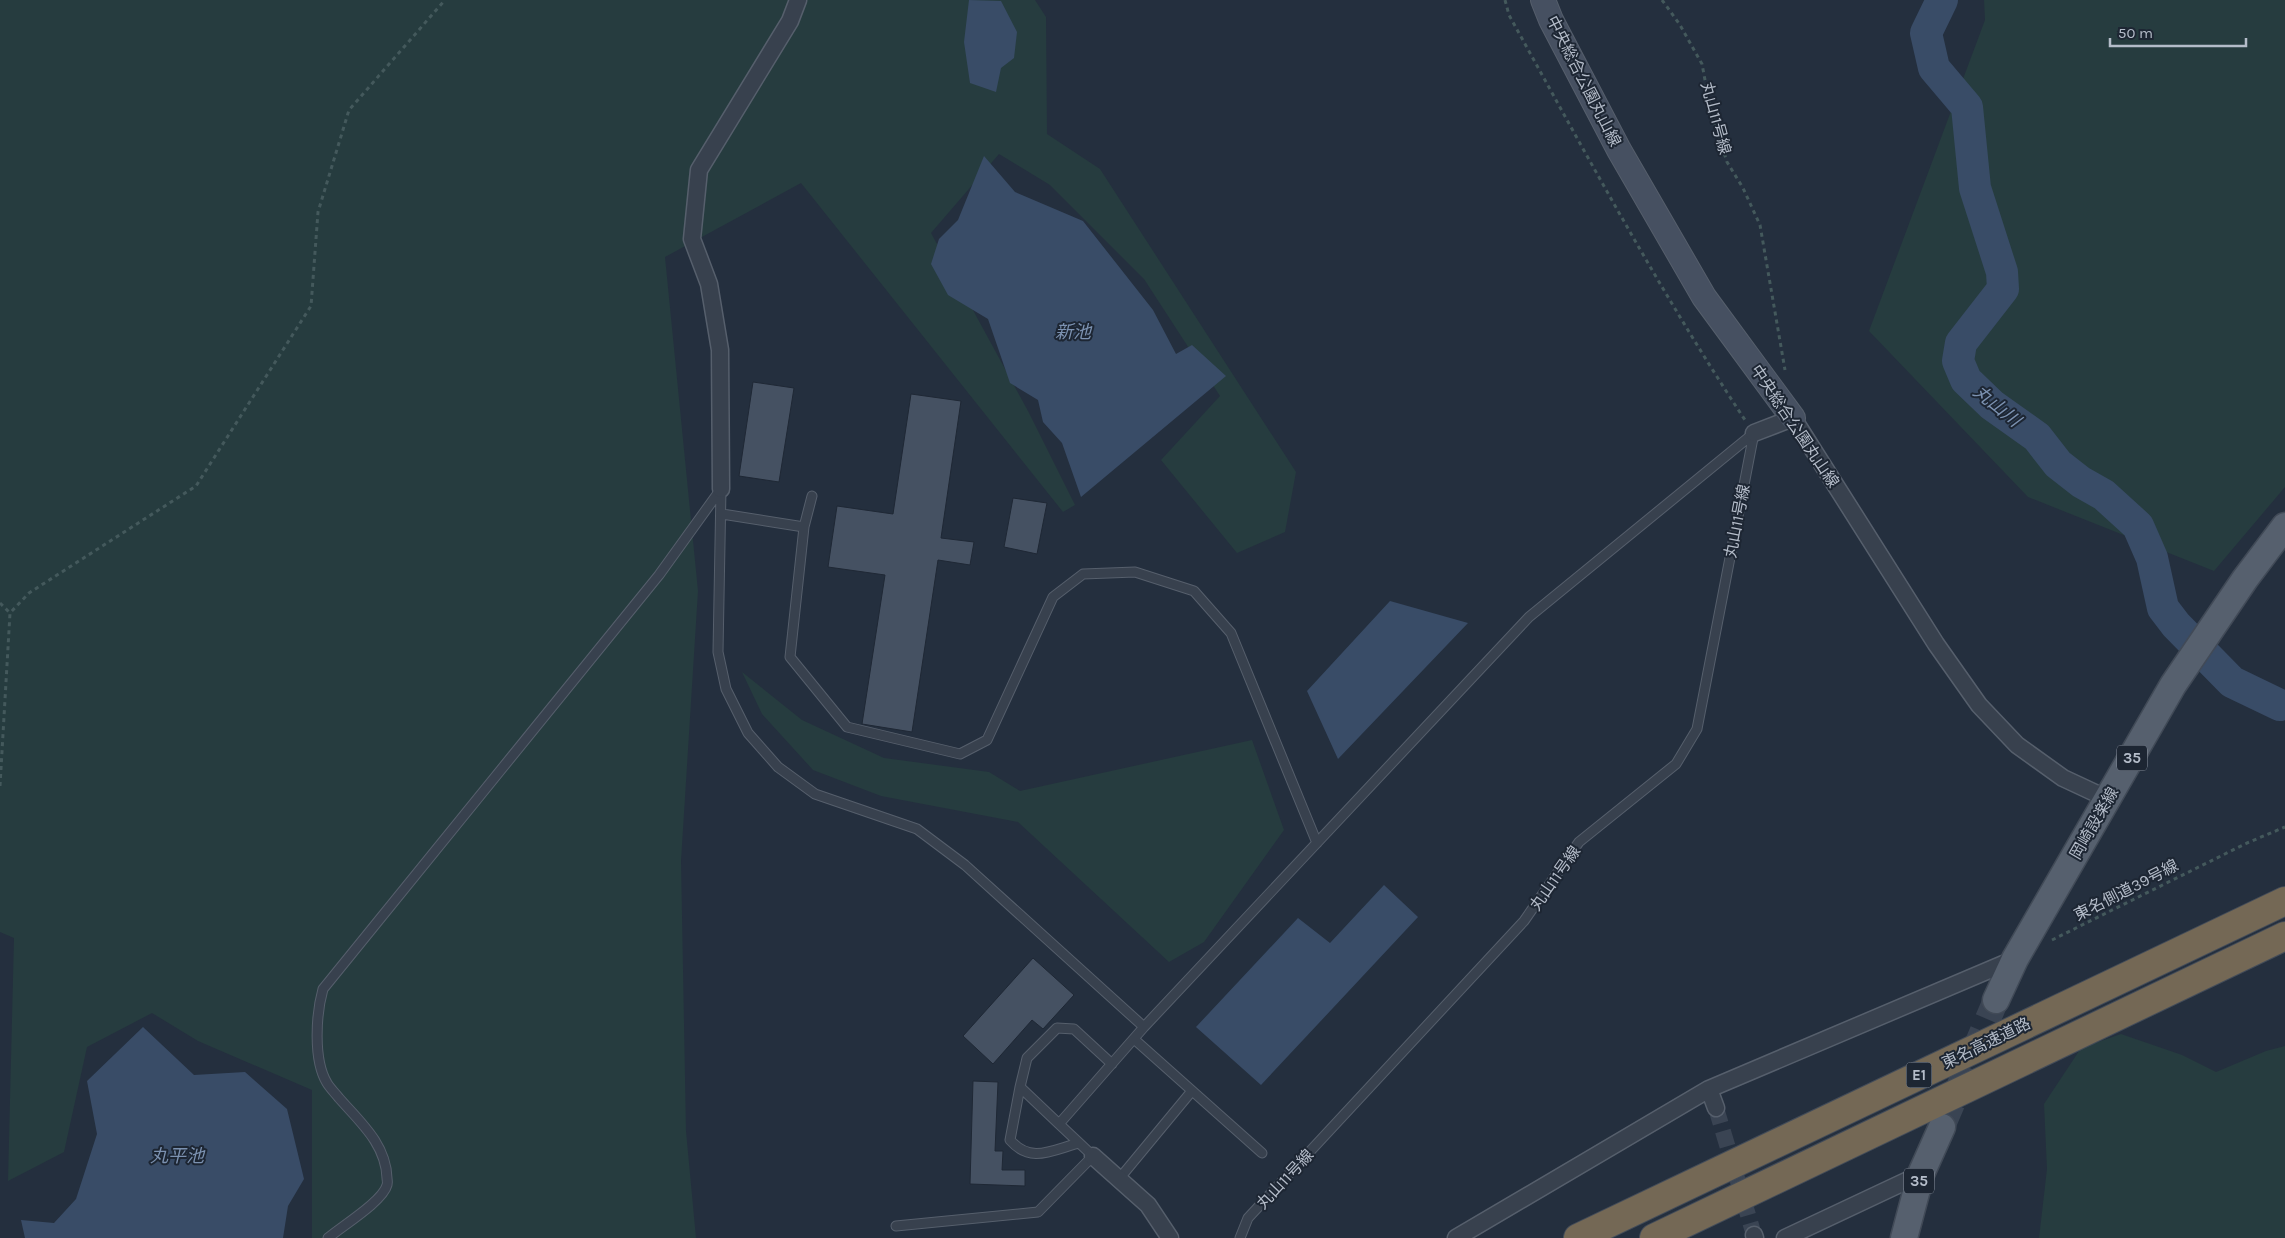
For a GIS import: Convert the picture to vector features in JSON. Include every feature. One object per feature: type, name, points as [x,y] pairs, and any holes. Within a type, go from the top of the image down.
[{"type":"highway","name":"東名高速道路","points":[[1578,1238],[2285,901]]},
{"type":"highway","name":"東名高速道路","points":[[1654,1238],[2277,939]]},
{"type":"main road","name":"岡崎設楽線","points":[[1996,1000],[2015,959],[2173,685],[2245,579],[2285,526]]},
{"type":"main road","name":"35","points":[[1904,1238],[1921,1174],[1942,1127]]},
{"type":"street","points":[[721,490],[720,350],[709,284],[692,239],[699,170],[790,21],[798,0]]},
{"type":"street","name":"中央総合公園丸山線","points":[[1543,0],[1551,20],[1619,150],[1704,297],[1793,418],[1936,644],[1979,706],[2017,745],[2063,778],[2108,799]]},
{"type":"street","points":[[1754,433],[1793,418]]},
{"type":"street","points":[[1456,1238],[1709,1089],[2015,959]]},
{"type":"street","points":[[1709,1089],[1716,1108]]},
{"type":"street","points":[[1093,1156],[1148,1205],[1170,1238]]},
{"type":"street","points":[[1785,1238],[1921,1174]]},
{"type":"lane","points":[[1059,1124],[1144,1027],[1529,617],[1754,433]]},
{"type":"lane","name":"丸山11号線","points":[[1240,1238],[1248,1218],[1524,921],[1579,842],[1676,764],[1697,729],[1754,433]]},
{"type":"lane","points":[[721,490],[718,652],[726,689],[748,733],[778,767],[815,794],[917,829],[965,865],[1144,1027]]},
{"type":"lane","points":[[328,1238],[364,1211],[382,1194],[388,1185],[388,1167],[381,1149],[371,1134],[326,1083],[318,1056],[318,1017],[323,989],[659,575],[721,490]]},
{"type":"lane","points":[[812,496],[804,528],[790,657],[847,727],[960,754],[987,740],[1053,597],[1084,574],[1135,572],[1194,591],[1231,633],[1317,843]]},
{"type":"lane","points":[[722,514],[804,528]]},
{"type":"lane","points":[[1079,1143],[1035,1155],[1019,1150],[1010,1140],[1027,1058],[1057,1028],[1074,1029],[1112,1064]]},
{"type":"lane","points":[[1134,1039],[1191,1092],[1262,1153]]},
{"type":"lane","points":[[896,1226],[1038,1212],[1093,1156],[1020,1087]]},
{"type":"lane","points":[[1119,1179],[1191,1092]]},
{"type":"path","points":[[0,786],[10,614],[28,593],[196,486],[311,306],[318,212],[349,110],[445,0]]},
{"type":"path","points":[[1505,0],[1514,24],[1703,357],[1754,433]]},
{"type":"path","name":"丸山11号線","points":[[1662,0],[1680,25],[1702,64],[1711,112],[1727,162],[1743,188],[1760,225],[1786,380]]},
{"type":"path","points":[[0,603],[10,614]]},
{"type":"path","name":"東名側道39号線","points":[[2051,941],[2247,843],[2285,827]]},
{"type":"green space","points":[[0,0],[1035,0],[1046,17],[1047,134],[1100,169],[1296,472],[1285,532],[1237,553],[1161,460],[1220,396],[1144,279],[1050,185],[999,154],[931,233],[1028,411],[1075,505],[1063,512],[801,183],[665,257],[698,591],[681,861],[686,1131],[696,1238],[312,1238],[312,1090],[198,1041],[152,1013],[87,1047],[64,1152],[8,1181],[14,938],[0,932]]},
{"type":"green space","points":[[1984,0],[2285,0],[2285,487],[2214,571],[2028,497],[1869,331],[1985,20]]},
{"type":"green space","points":[[742,672],[802,720],[884,758],[989,772],[1020,791],[1252,740],[1284,830],[1204,942],[1169,962],[1018,822],[881,796],[813,770],[762,714]]},
{"type":"green space","points":[[2121,1034],[2182,1055],[2216,1072],[2266,1051],[2285,1046],[2285,1238],[2039,1238],[2047,1169],[2044,1104],[2081,1048]]},
{"type":"water","points":[[969,0],[1001,1],[1017,32],[1014,58],[1001,68],[996,92],[970,83],[964,42]]},
{"type":"water","name":"新池","points":[[984,156],[1015,192],[1083,221],[1153,310],[1176,354],[1192,345],[1226,376],[1081,497],[1062,443],[1043,422],[1038,400],[1010,383],[988,319],[948,295],[931,264],[939,239],[958,220]]},
{"type":"water","points":[[1390,601],[1468,623],[1338,759],[1307,691]]},
{"type":"water","points":[[1384,885],[1418,917],[1261,1085],[1196,1027],[1298,918],[1330,943]]},
{"type":"water","name":"丸平池","points":[[143,1027],[194,1075],[245,1072],[287,1109],[304,1179],[288,1206],[283,1238],[25,1238],[21,1220],[54,1223],[76,1199],[97,1134],[87,1081]]},
{"type":"building","points":[[753,382],[794,388],[779,482],[739,476]]},
{"type":"building","points":[[911,394],[961,401],[941,538],[974,542],[970,565],[938,560],[912,732],[862,724],[885,575],[828,567],[837,506],[893,514]]},
{"type":"building","points":[[1013,498],[1047,503],[1037,554],[1004,547]]},
{"type":"building","points":[[1033,958],[1074,995],[1043,1029],[1032,1020],[993,1064],[963,1036]]},
{"type":"building","points":[[973,1081],[998,1082],[995,1151],[1003,1151],[1002,1170],[1025,1170],[1025,1186],[970,1184]]},
{"type":"waterway","name":"丸山川","points":[[1942,0],[1926,33],[1934,68],[1967,107],[1975,188],[2002,272],[2003,289],[1961,343],[1958,361],[1966,380],[1992,405],[2037,437],[2058,464],[2081,482],[2104,495],[2138,526],[2152,558],[2163,608],[2176,625],[2232,682],[2280,705]]},
{"type":"tunnel","points":[[1942,1127],[1996,1000]]},
{"type":"tunnel","points":[[1716,1108],[1754,1235]]}]
